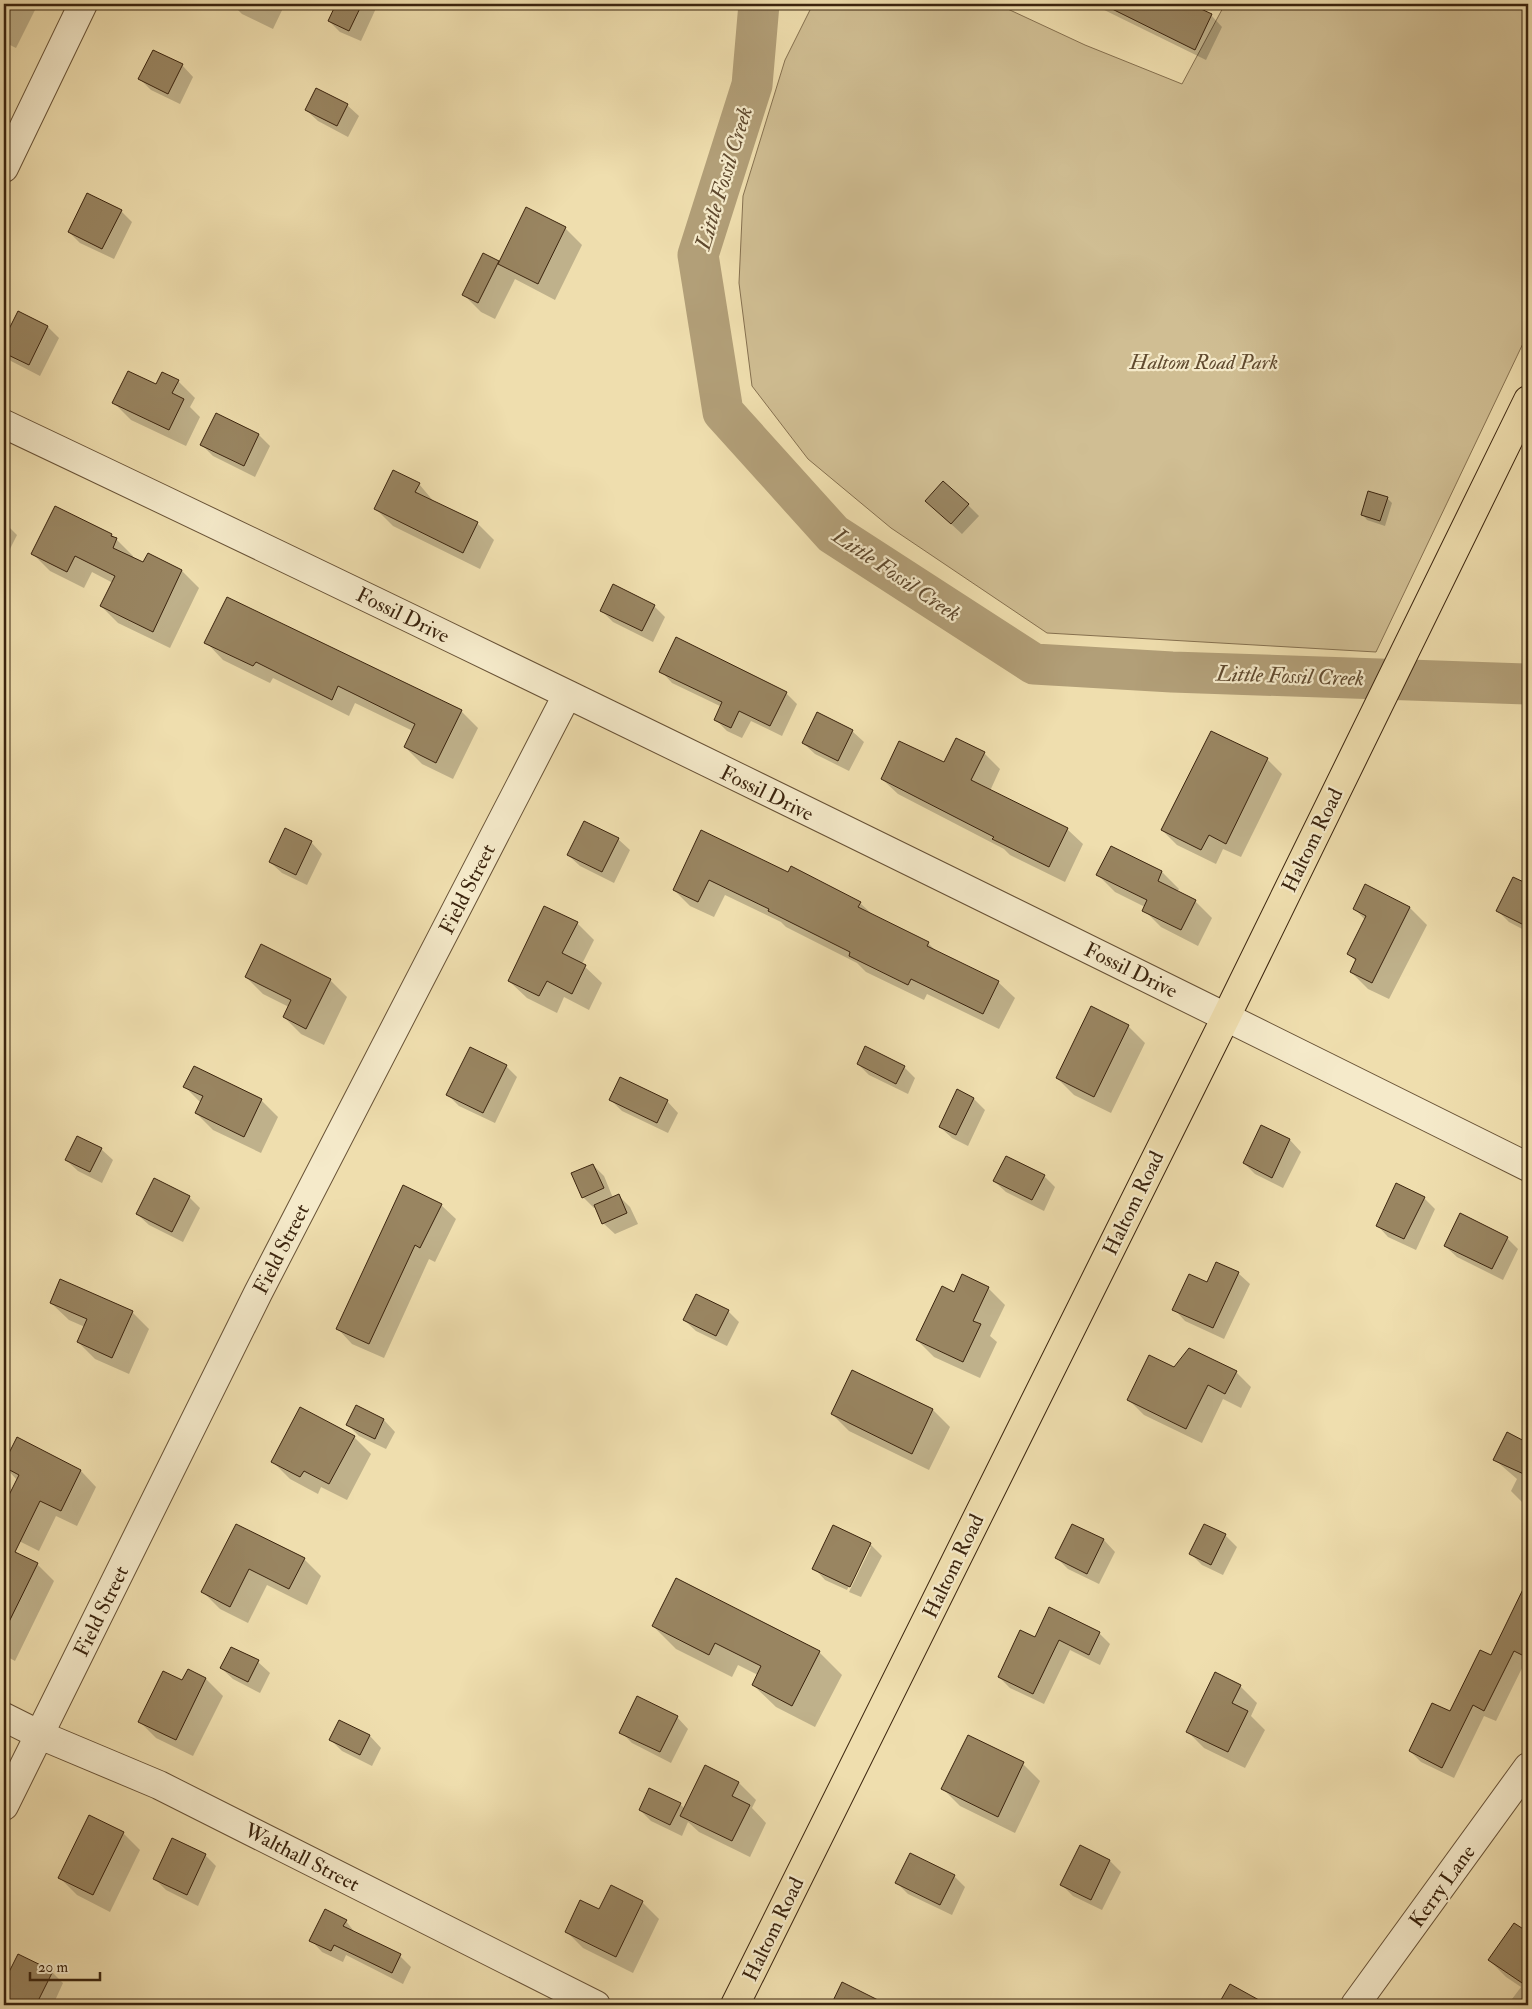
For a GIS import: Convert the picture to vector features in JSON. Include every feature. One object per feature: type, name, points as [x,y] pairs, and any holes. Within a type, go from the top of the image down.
[{"type":"main road","name":"Haltom Road","points":[[735,2005],[1226,1017],[1528,400]]},
{"type":"street","points":[[4,168],[84,4]]},
{"type":"street","name":"Fossil Drive","points":[[4,424],[257,544],[567,695],[1226,1017],[1528,1167]]},
{"type":"street","name":"Field Street","points":[[4,1806],[258,1293],[567,695]]},
{"type":"street","name":"Walthall Street","points":[[4,1717],[40,1735],[159,1785],[596,2005]]},
{"type":"street","name":"Kerry Lane","points":[[1355,2005],[1528,1767]]},
{"type":"green space","name":"Haltom Road Park","points":[[813,4],[997,4],[1085,45],[1182,84],[1225,4],[1528,4],[1528,333],[1376,652],[1047,633],[891,528],[808,459],[752,386],[739,283],[743,196],[785,60]]},
{"type":"building","points":[[336,4],[362,4],[349,31],[328,21]]},
{"type":"building","points":[[1102,4],[1190,4],[1212,14],[1195,50]]},
{"type":"building","points":[[153,50],[183,64],[168,94],[138,79]]},
{"type":"building","points":[[316,88],[348,104],[337,126],[305,110]]},
{"type":"building","points":[[87,193],[122,210],[102,249],[68,232]]},
{"type":"building","points":[[526,207],[566,227],[538,284],[498,264]]},
{"type":"building","points":[[483,253],[499,261],[478,303],[462,295]]},
{"type":"building","points":[[18,311],[48,326],[29,365],[4,353],[4,339]]},
{"type":"building","points":[[128,371],[156,384],[162,372],[179,380],[172,393],[184,399],[169,430],[112,403]]},
{"type":"building","points":[[216,413],[259,434],[244,466],[200,445]]},
{"type":"building","points":[[393,470],[420,483],[415,492],[478,522],[463,553],[374,509]]},
{"type":"building","points":[[943,481],[969,504],[951,524],[925,501]]},
{"type":"building","points":[[1368,491],[1388,497],[1380,521],[1361,515]]},
{"type":"building","points":[[55,506],[112,534],[111,536],[117,538],[113,548],[143,562],[148,553],[182,570],[153,632],[100,606],[115,576],[75,556],[67,572],[31,554]]},
{"type":"building","points":[[613,584],[655,605],[642,631],[600,611]]},
{"type":"building","points":[[227,597],[462,710],[436,763],[404,747],[415,724],[338,686],[332,700],[256,662],[253,666],[204,643]]},
{"type":"building","points":[[676,637],[787,692],[770,726],[739,711],[731,728],[714,720],[722,702],[659,672]]},
{"type":"building","points":[[817,712],[853,730],[838,761],[802,743]]},
{"type":"building","points":[[1211,731],[1268,758],[1226,844],[1209,835],[1201,850],[1161,830]]},
{"type":"building","points":[[956,738],[985,752],[971,780],[1068,828],[1049,867],[992,839],[994,837],[881,779],[899,741],[944,762]]},
{"type":"building","points":[[584,821],[619,838],[602,872],[567,855]]},
{"type":"building","points":[[285,828],[312,841],[296,875],[269,862]]},
{"type":"building","points":[[701,830],[788,872],[791,866],[861,902],[858,907],[929,942],[927,946],[999,981],[983,1014],[911,979],[908,985],[849,956],[850,952],[768,911],[769,909],[709,880],[698,902],[673,890]]},
{"type":"building","points":[[1111,846],[1162,871],[1158,881],[1196,900],[1181,930],[1142,911],[1147,900],[1096,875]]},
{"type":"building","points":[[1513,877],[1528,884],[1528,927],[1496,911]]},
{"type":"building","points":[[1365,884],[1410,907],[1372,983],[1350,972],[1356,959],[1347,954],[1366,916],[1353,909]]},
{"type":"building","points":[[544,906],[578,922],[562,953],[586,965],[572,994],[547,981],[539,996],[508,981]]},
{"type":"building","points":[[261,944],[331,979],[306,1029],[283,1017],[291,1000],[245,977]]},
{"type":"building","points":[[1091,1006],[1129,1025],[1094,1097],[1056,1078]]},
{"type":"building","points":[[865,1046],[905,1066],[896,1084],[857,1064]]},
{"type":"building","points":[[470,1047],[507,1065],[483,1113],[446,1095]]},
{"type":"building","points":[[194,1066],[262,1099],[244,1137],[195,1113],[203,1096],[183,1087]]},
{"type":"building","points":[[620,1077],[668,1100],[657,1123],[609,1100]]},
{"type":"building","points":[[957,1089],[974,1098],[956,1135],[939,1127]]},
{"type":"building","points":[[1261,1125],[1290,1139],[1272,1178],[1243,1163]]},
{"type":"building","points":[[77,1136],[102,1148],[90,1172],[65,1160]]},
{"type":"building","points":[[1006,1156],[1045,1175],[1032,1200],[993,1181]]},
{"type":"building","points":[[593,1164],[604,1188],[582,1198],[571,1173]]},
{"type":"building","points":[[154,1178],[190,1196],[172,1232],[136,1214]]},
{"type":"building","points":[[1396,1183],[1425,1197],[1404,1239],[1376,1226]]},
{"type":"building","points":[[403,1185],[442,1204],[420,1248],[415,1245],[369,1344],[336,1329]]},
{"type":"building","points":[[619,1194],[627,1213],[602,1224],[594,1205]]},
{"type":"building","points":[[1460,1213],[1508,1237],[1492,1269],[1444,1246]]},
{"type":"building","points":[[1216,1262],[1239,1272],[1213,1328],[1172,1310],[1189,1274],[1207,1282]]},
{"type":"building","points":[[962,1274],[989,1287],[973,1321],[981,1324],[963,1362],[916,1340],[942,1286],[954,1292]]},
{"type":"building","points":[[60,1279],[133,1311],[112,1358],[77,1342],[87,1319],[50,1303]]},
{"type":"building","points":[[696,1294],[729,1310],[716,1336],[683,1320]]},
{"type":"building","points":[[1189,1348],[1237,1371],[1225,1394],[1208,1385],[1186,1429],[1127,1400],[1149,1355],[1174,1367]]},
{"type":"building","points":[[852,1370],[933,1409],[912,1454],[831,1414]]},
{"type":"building","points":[[356,1405],[384,1419],[375,1439],[346,1425]]},
{"type":"building","points":[[300,1407],[355,1436],[329,1484],[304,1471],[300,1477],[271,1462]]},
{"type":"building","points":[[1507,1432],[1528,1443],[1528,1476],[1493,1460]]},
{"type":"building","points":[[17,1437],[81,1470],[61,1511],[40,1501],[15,1552],[38,1563],[4,1632],[4,1505],[19,1475],[4,1467],[4,1463]]},
{"type":"building","points":[[236,1524],[305,1558],[289,1589],[249,1569],[230,1607],[201,1592]]},
{"type":"building","points":[[1072,1524],[1104,1539],[1087,1574],[1055,1558]]},
{"type":"building","points":[[1204,1524],[1226,1534],[1211,1565],[1189,1554]]},
{"type":"building","points":[[833,1525],[871,1543],[850,1587],[812,1569]]},
{"type":"building","points":[[676,1578],[820,1651],[792,1706],[752,1685],[761,1666],[715,1643],[709,1655],[652,1626]]},
{"type":"building","points":[[1528,1579],[1528,1658],[1514,1651],[1484,1711],[1473,1705],[1442,1768],[1409,1751],[1432,1703],[1450,1711],[1480,1650],[1491,1655]]},
{"type":"building","points":[[1049,1607],[1100,1632],[1089,1655],[1059,1640],[1033,1694],[998,1677],[1020,1630],[1035,1637]]},
{"type":"building","points":[[231,1647],[259,1660],[248,1682],[220,1668]]},
{"type":"building","points":[[188,1669],[206,1678],[176,1740],[138,1722],[163,1671],[182,1680]]},
{"type":"building","points":[[1215,1672],[1241,1685],[1232,1703],[1248,1711],[1228,1752],[1186,1732]]},
{"type":"building","points":[[637,1696],[678,1716],[660,1752],[619,1733]]},
{"type":"building","points":[[339,1720],[370,1735],[360,1755],[329,1740]]},
{"type":"building","points":[[968,1735],[1024,1762],[998,1817],[941,1789]]},
{"type":"building","points":[[705,1765],[739,1782],[732,1796],[750,1805],[732,1841],[680,1816]]},
{"type":"building","points":[[649,1788],[681,1803],[670,1825],[639,1810]]},
{"type":"building","points":[[89,1815],[124,1832],[93,1895],[58,1878]]},
{"type":"building","points":[[172,1838],[206,1854],[187,1895],[153,1879]]},
{"type":"building","points":[[1080,1845],[1110,1860],[1091,1900],[1060,1885]]},
{"type":"building","points":[[910,1853],[955,1875],[940,1905],[895,1883]]},
{"type":"building","points":[[611,1885],[643,1901],[616,1957],[565,1932],[580,1900],[599,1909]]},
{"type":"building","points":[[325,1909],[347,1920],[343,1926],[401,1954],[392,1973],[334,1945],[331,1951],[309,1941]]},
{"type":"building","points":[[1514,1923],[1528,1932],[1528,1987],[1488,1960]]},
{"type":"building","points":[[18,1954],[53,1971],[36,2005],[4,2005],[4,1982]]},
{"type":"building","points":[[842,1982],[888,2005],[831,2005]]},
{"type":"building","points":[[1230,1984],[1268,2005],[1218,2005]]},
{"type":"waterway","name":"Little Fossil Creek","points":[[759,4],[752,85],[698,255],[723,412],[833,534],[1034,664],[1172,672],[1528,684]]}]
